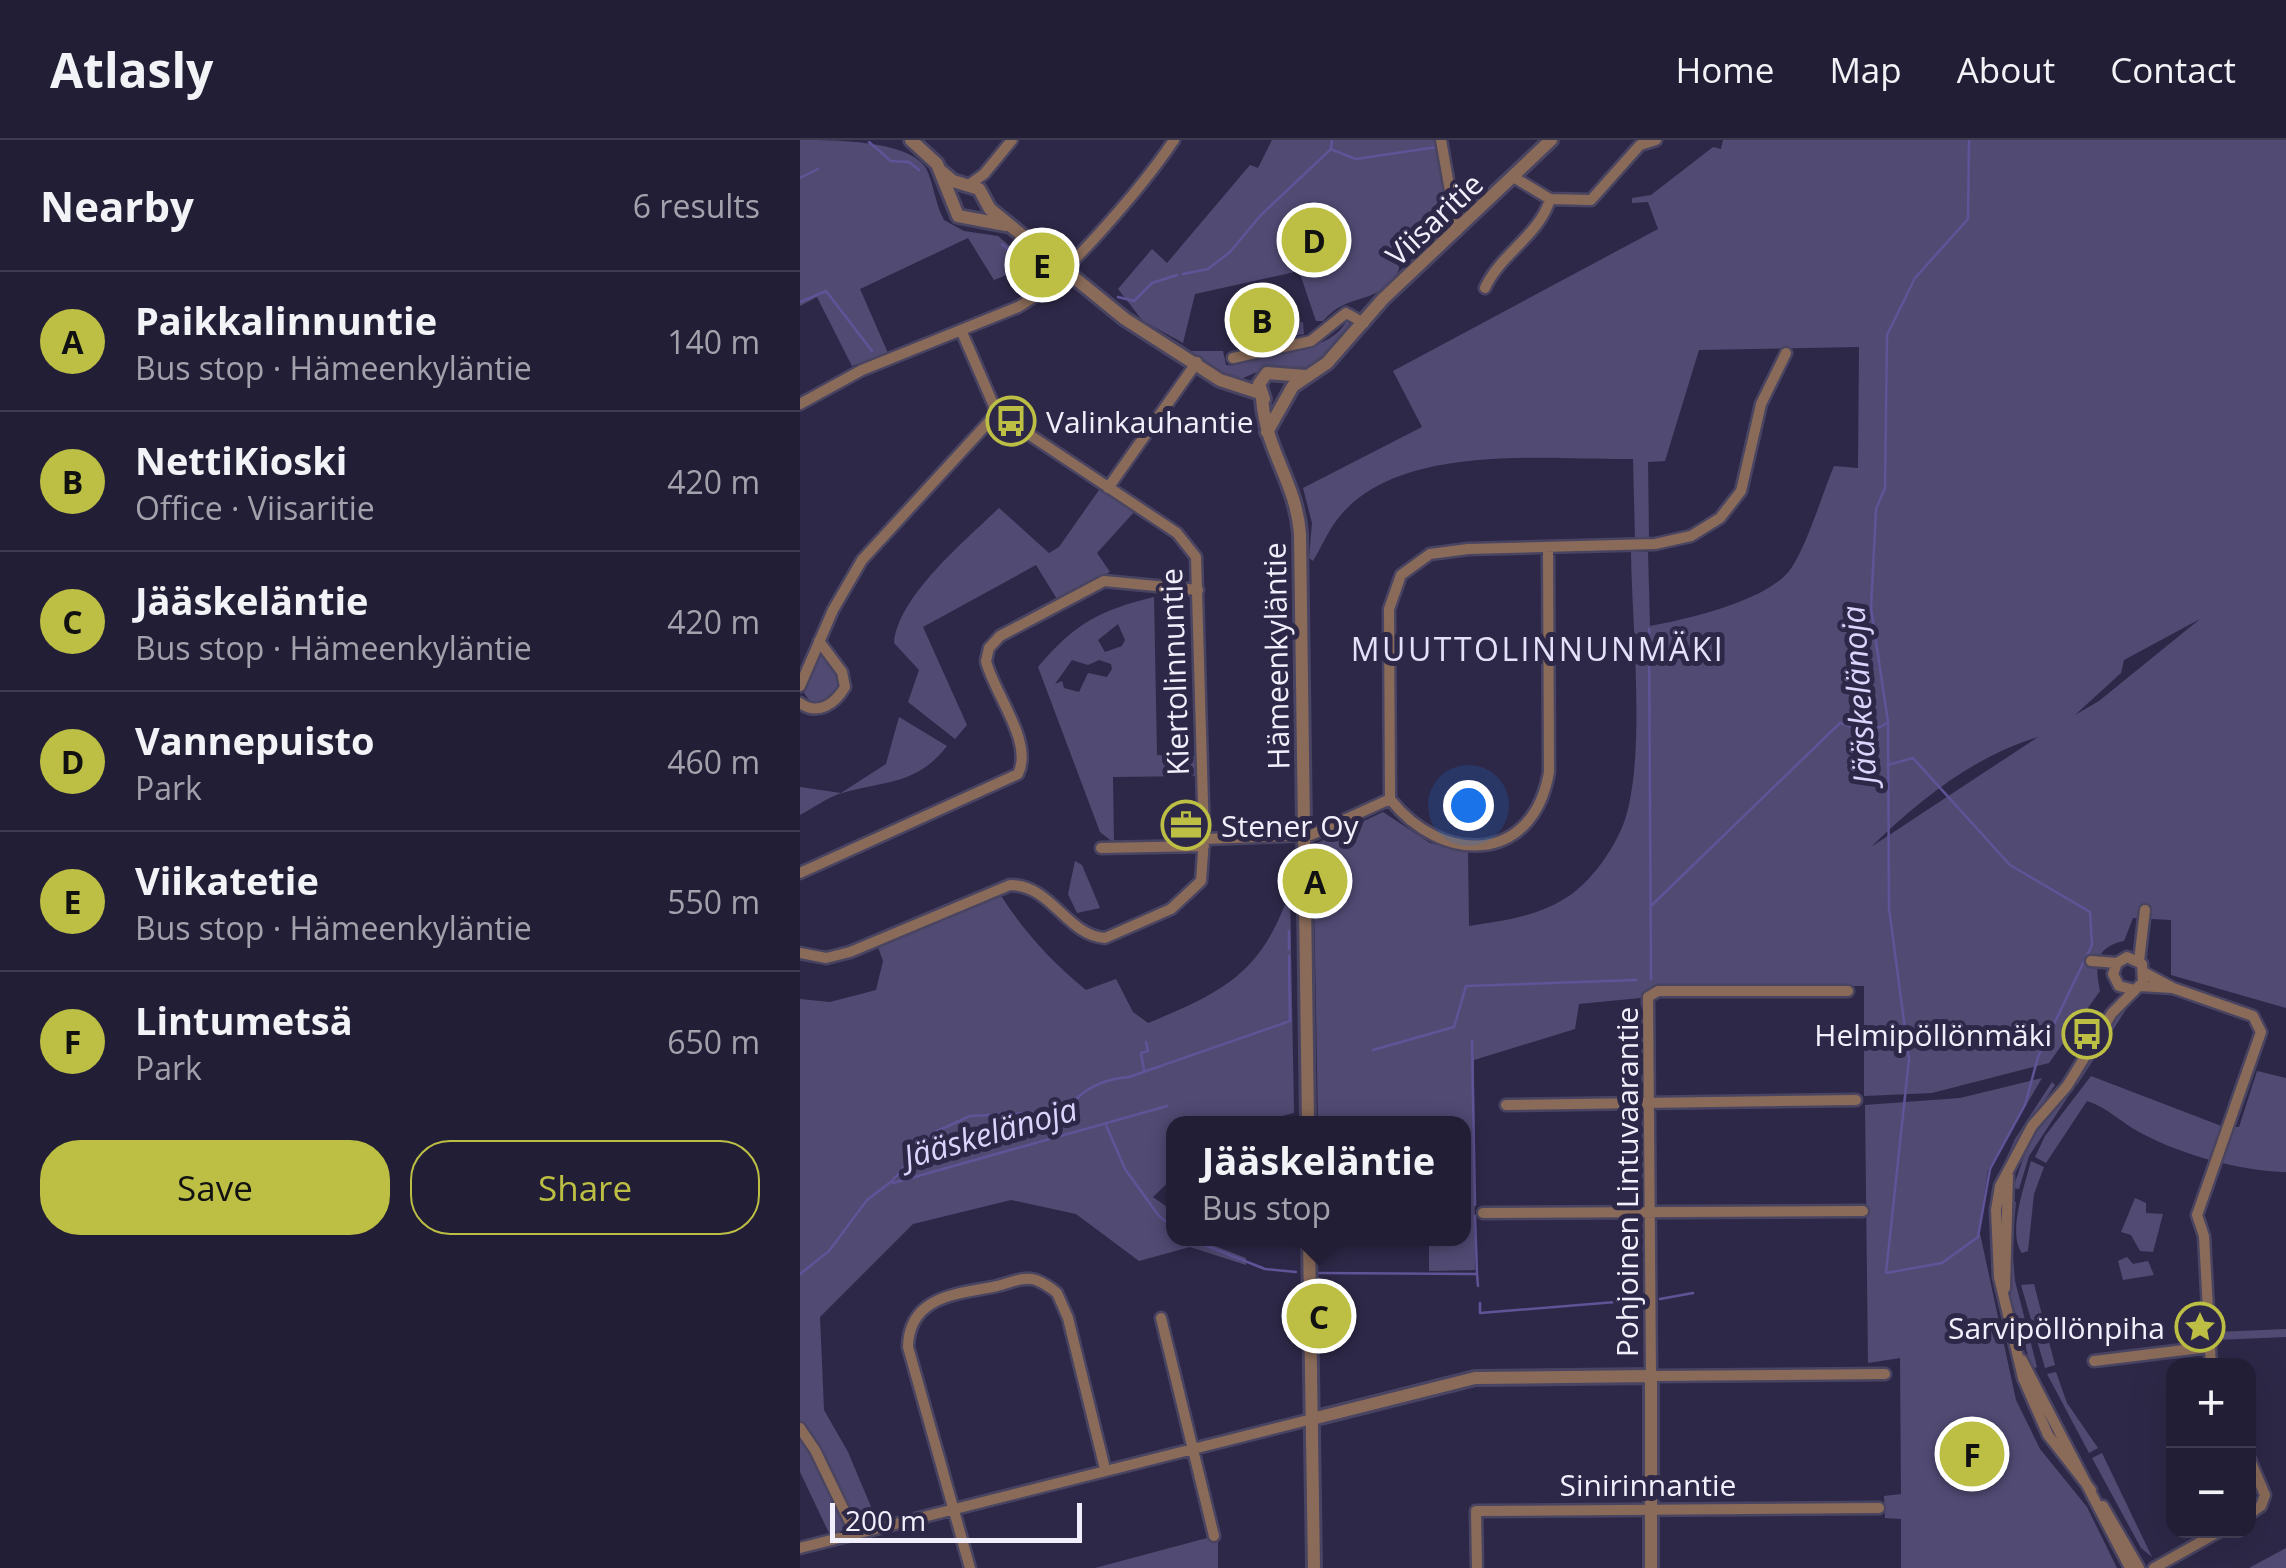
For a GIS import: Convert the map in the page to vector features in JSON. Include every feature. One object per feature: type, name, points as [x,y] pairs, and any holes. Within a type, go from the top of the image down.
[{"type":"street","points":[[911,140],[941,171],[975,190],[1011,226],[1126,320],[1234,384],[1261,391],[1272,404],[1283,402]]},
{"type":"street","points":[[971,218],[980,213],[975,190],[1012,140]]},
{"type":"street","points":[[800,404],[862,370],[1026,302],[1065,270],[1174,140]]},
{"type":"street","points":[[1441,140],[1457,231]]},
{"type":"street","name":"Viisaritie","points":[[1289,382],[1326,363],[1551,140]]},
{"type":"street","points":[[1515,178],[1550,199],[1582,201],[1598,196],[1640,146],[1656,140]]},
{"type":"street","points":[[941,171],[958,216],[1011,226]]},
{"type":"street","points":[[950,198],[975,190]]},
{"type":"street","points":[[1484,288],[1492,273],[1541,220],[1550,199]]},
{"type":"street","points":[[1234,358],[1312,342],[1346,313],[1364,322]]},
{"type":"street","points":[[800,686],[863,558],[997,412],[961,330]]},
{"type":"street","points":[[1548,547],[1549,772],[1544,796],[1535,814],[1509,837],[1463,846],[1421,830],[1390,799],[1388,608],[1401,575],[1430,554],[1548,547],[1655,544],[1691,536],[1720,518],[1742,491],[1761,404],[1786,353]]},
{"type":"street","points":[[1108,488],[1197,362]]},
{"type":"street","points":[[1261,391],[1272,372],[1289,382],[1266,434]]},
{"type":"street","name":"Hämeenkyläntie","points":[[1261,391],[1266,434],[1294,494],[1299,520],[1308,1116]]},
{"type":"street","name":"Kiertolinnuntie","points":[[800,953],[833,957],[1010,885],[1031,888],[1084,932],[1107,938],[1188,897],[1201,880],[1204,842],[1198,562],[1189,543],[997,412]]},
{"type":"street","points":[[800,873],[1014,778],[1022,763],[1022,752],[986,662],[995,641],[1104,581],[1198,590]]},
{"type":"street","points":[[800,703],[814,710],[827,706],[845,687],[842,672],[820,641]]},
{"type":"street","points":[[1100,848],[1304,836],[1390,799]]},
{"type":"street","points":[[2130,987],[2124,964],[2142,930],[2145,910]]},
{"type":"street","points":[[2124,964],[2173,988],[2246,1012],[2260,1025],[2256,1053],[2198,1215],[2204,1236],[2211,1358]]},
{"type":"street","points":[[2140,1568],[2115,1520],[2091,1490],[2017,1350],[1997,1264],[1995,1224],[1999,1192],[2024,1138],[2054,1098],[2057,1086],[2074,1070],[2130,987],[2145,973]]},
{"type":"street","points":[[2130,987],[2173,988]]},
{"type":"street","name":"Pohjoinen Lintuvaarantie","points":[[1652,1568],[1650,994],[1848,991]]},
{"type":"street","points":[[1506,1105],[1856,1100]]},
{"type":"street","points":[[1483,1213],[1863,1211]]},
{"type":"street","points":[[1309,1246],[1314,1568]]},
{"type":"street","points":[[970,1568],[908,1347],[911,1331],[928,1309],[951,1292],[1027,1279],[1057,1293],[1068,1318],[1105,1470]]},
{"type":"street","points":[[1161,1318],[1214,1536]]},
{"type":"street","points":[[2094,1362],[2209,1346]]},
{"type":"street","points":[[800,1548],[1481,1378],[1885,1374]]},
{"type":"street","points":[[800,1428],[824,1465],[856,1534]]},
{"type":"street","points":[[2256,1474],[2265,1495],[2256,1509]]},
{"type":"street","points":[[2099,1502],[2130,1568]]},
{"type":"street","name":"Sinirinnantie","points":[[1477,1568],[1476,1510],[1878,1508]]},
{"type":"street","points":[[2154,1568],[2208,1538]]},
{"type":"shaded area","points":[[800,140],[869,144],[917,159],[926,168],[944,220],[964,231],[998,236],[1042,274],[1044,282],[1025,299],[1009,274],[994,280],[968,238],[860,289],[888,353],[852,366],[817,297],[800,306]]},
{"type":"shaded area","points":[[1272,140],[1436,140],[1452,231],[1422,255],[1414,250],[1400,254],[1398,271],[1387,285],[1342,306],[1323,321],[1316,321],[1299,271],[1195,294],[1183,343],[1142,320],[1118,289],[1152,249],[1167,263],[1250,165],[1258,168]]},
{"type":"shaded area","points":[[1723,140],[2286,140],[2286,1008],[2171,975],[2171,920],[2133,918],[2124,941],[2102,953],[2097,966],[2100,991],[2049,1063],[1932,1093],[1864,1096],[1864,986],[1660,987],[1640,998],[1579,1004],[1575,1029],[1474,1060],[1475,1270],[1429,1271],[1429,1246],[1471,1246],[1471,1116],[1318,1116],[1313,845],[1383,812],[1430,843],[1468,852],[1469,926],[1541,910],[1584,883],[1618,837],[1632,786],[1636,685],[1631,552],[1648,552],[1650,626],[1727,607],[1782,579],[1804,544],[1834,466],[1858,468],[1859,347],[1699,350],[1665,461],[1648,462],[1649,539],[1635,539],[1633,459],[1474,460],[1433,466],[1395,478],[1362,495],[1336,521],[1313,561],[1309,558],[1312,523],[1303,488],[1422,427],[1393,371],[1658,229],[1648,202],[1632,203],[1632,198],[1651,195],[1713,147],[1721,149]],"holes":[[[2200,619],[2099,701],[2075,715],[2121,673],[2124,660]],[[2038,737],[1871,847],[1908,813],[1969,768]]]},
{"type":"shaded area","points":[[1253,309],[1258,330],[1303,322],[1304,334],[1259,342],[1245,314]]},
{"type":"shaded area","points":[[1347,321],[1352,327],[1308,370],[1270,366],[1241,379],[1220,373],[1186,351],[1223,351],[1226,365],[1234,365],[1318,344]]},
{"type":"shaded area","points":[[1099,490],[1135,511],[1097,553],[1110,572],[1057,599],[1036,565],[923,627],[967,725],[955,739],[908,702],[919,670],[894,643],[907,607],[952,552],[999,508],[1049,553],[1059,547]]},
{"type":"shaded area","points":[[1154,597],[1157,755],[1196,756],[1197,776],[1113,777],[1114,843],[1100,832],[1038,667],[1076,629]],"holes":[[[1118,624],[1125,640],[1122,646],[1105,652],[1098,640]],[[1072,660],[1088,665],[1099,660],[1111,664],[1112,669],[1107,677],[1088,673],[1079,692],[1064,688],[1062,681],[1055,684]]]},
{"type":"shaded area","points":[[818,654],[835,668],[840,690],[827,702],[812,704],[804,693]]},
{"type":"shaded area","points":[[899,717],[947,746],[912,775],[837,795],[800,815],[800,787],[841,793],[886,764]]},
{"type":"shaded area","points":[[1075,861],[1082,865],[1100,908],[1077,913],[1068,894]]},
{"type":"shaded area","points":[[1290,891],[1294,1113],[1166,1116],[1166,1185],[1153,1197],[1166,1206],[1166,1246],[1215,1246],[1246,1258],[1246,1265],[1190,1247],[1139,1261],[1076,1214],[1011,1200],[913,1224],[820,1317],[824,1410],[848,1452],[877,1521],[829,1533],[800,1472],[800,999],[830,1002],[876,990],[883,961],[878,947],[1000,894],[1029,933],[1073,979],[1086,990],[1116,979],[1133,1012],[1148,1023],[1220,989],[1238,975],[1267,941]]},
{"type":"shaded area","points":[[2123,1006],[2127,1008],[2077,1085],[2074,1082]]},
{"type":"shaded area","points":[[2257,1071],[2286,1078],[2286,1172],[2231,1165],[2174,1148],[2087,1101],[2046,1163],[2035,1157],[2045,1136],[2091,1076],[2224,1127],[2239,1127]]},
{"type":"shaded area","points":[[2042,1078],[1988,1170],[1979,1229],[2016,1400],[2040,1449],[2087,1507],[2117,1568],[1901,1568],[1901,1519],[1885,1518],[1884,1496],[1901,1494],[1900,1358],[1868,1363],[1865,1105],[1960,1098]]},
{"type":"shaded area","points":[[2052,1082],[2055,1085],[2022,1134],[1999,1184],[1995,1184],[2015,1139]]},
{"type":"shaded area","points":[[2066,1093],[2069,1095],[2029,1156],[2019,1189],[2013,1188],[2031,1136]]},
{"type":"shaded area","points":[[2031,1161],[2044,1167],[2034,1194],[2028,1251],[2022,1253],[2017,1221]]},
{"type":"shaded area","points":[[2135,1198],[2146,1203],[2146,1213],[2163,1214],[2153,1252],[2140,1251],[2131,1235],[2121,1232]]},
{"type":"shaded area","points":[[2010,1201],[2016,1202],[2012,1244],[2015,1281],[2037,1367],[2032,1369],[2011,1298]]},
{"type":"shaded area","points":[[2127,1257],[2133,1264],[2148,1261],[2154,1275],[2123,1280],[2118,1261]]},
{"type":"shaded area","points":[[2034,1284],[2055,1365],[2045,1368],[2021,1285]]},
{"type":"shaded area","points":[[2286,1329],[2286,1337],[2216,1340],[2216,1332]]},
{"type":"shaded area","points":[[2056,1372],[2067,1403],[2098,1448],[2089,1453],[2047,1374]]},
{"type":"shaded area","points":[[2102,1453],[2152,1557],[2141,1548],[2092,1458]]},
{"type":"shaded area","points":[[1207,1538],[1218,1539],[1218,1568],[1095,1568]]},
{"type":"shaded area","points":[[2286,1548],[2286,1568],[2249,1568]]},
{"type":"waterway","points":[[1183,274],[1208,269],[1230,252],[1261,215],[1331,149],[1332,140]]},
{"type":"waterway","name":"Jääskelänoja","points":[[1888,765],[1913,758],[2010,865],[2090,912],[2092,945],[2038,1057],[2025,1105],[1990,1169],[1978,1237],[1942,1263],[1886,1273],[1909,1059],[1889,908],[1888,722],[1871,608],[1876,509],[1885,488],[1887,335],[1915,278],[1968,219],[1969,140]]},
{"type":"waterway","points":[[869,142],[891,161],[909,162],[919,170]]},
{"type":"waterway","points":[[1333,150],[1356,159],[1437,147]]},
{"type":"waterway","points":[[800,178],[818,169]]},
{"type":"waterway","points":[[1002,244],[1041,278]]},
{"type":"waterway","points":[[1118,297],[1134,301],[1152,283],[1177,275]]},
{"type":"waterway","points":[[800,302],[826,291],[872,351]]},
{"type":"waterway","points":[[1649,629],[1651,979]]},
{"type":"waterway","points":[[1652,905],[1840,723],[1859,729],[1887,723]]},
{"type":"waterway","points":[[1289,931],[1289,949]]},
{"type":"waterway","points":[[1067,1110],[1086,1090],[1102,1083],[1290,1021],[1289,956]]},
{"type":"waterway","points":[[1373,1050],[1454,1027],[1466,986],[1636,980]]},
{"type":"waterway","points":[[1472,1041],[1475,1205]]},
{"type":"waterway","points":[[1144,1070],[1141,1053],[1148,1051],[1146,1042]]},
{"type":"waterway","name":"Jääskelänoja","points":[[893,1183],[1167,1106]]},
{"type":"waterway","points":[[800,1274],[829,1251],[867,1200],[892,1181],[933,1133],[970,1116],[1075,1111]]},
{"type":"waterway","name":"Jääskelänoja","points":[[1106,1125],[1125,1169],[1166,1222]]},
{"type":"waterway","points":[[1475,1216],[1477,1274]]},
{"type":"waterway","name":"Jääskelänoja","points":[[1207,1246],[1265,1269],[1296,1272]]},
{"type":"waterway","name":"Jääskelänoja","points":[[1317,1273],[1477,1274],[1478,1286]]},
{"type":"waterway","name":"Jääskelänoja","points":[[1660,1299],[1693,1293]]},
{"type":"waterway","name":"Jääskelänoja","points":[[1480,1303],[1480,1313],[1640,1300]]},
{"type":"place","name":"Vannepuisto","points":[[1314,240]]},
{"type":"place","name":"Viikatetie","points":[[1042,265]]},
{"type":"place","name":"NettiKioski","points":[[1262,320]]},
{"type":"place","name":"Valinkauhantie","points":[[1011,421]]},
{"type":"place","name":"Stener Oy","points":[[1186,825]]},
{"type":"place","name":"Paikkalinnuntie","points":[[1315,881]]},
{"type":"place","name":"Helmipöllönmäki","points":[[2087,1034]]},
{"type":"place","name":"Jääskeläntie","points":[[1319,1316]]},
{"type":"place","name":"Sarvipöllönpiha","points":[[2200,1327]]},
{"type":"place","name":"Lintumetsä","points":[[1972,1454]]},
{"type":"district","name":"MUUTTOLINNUNMÄKI","points":[[1538,648]]}]
